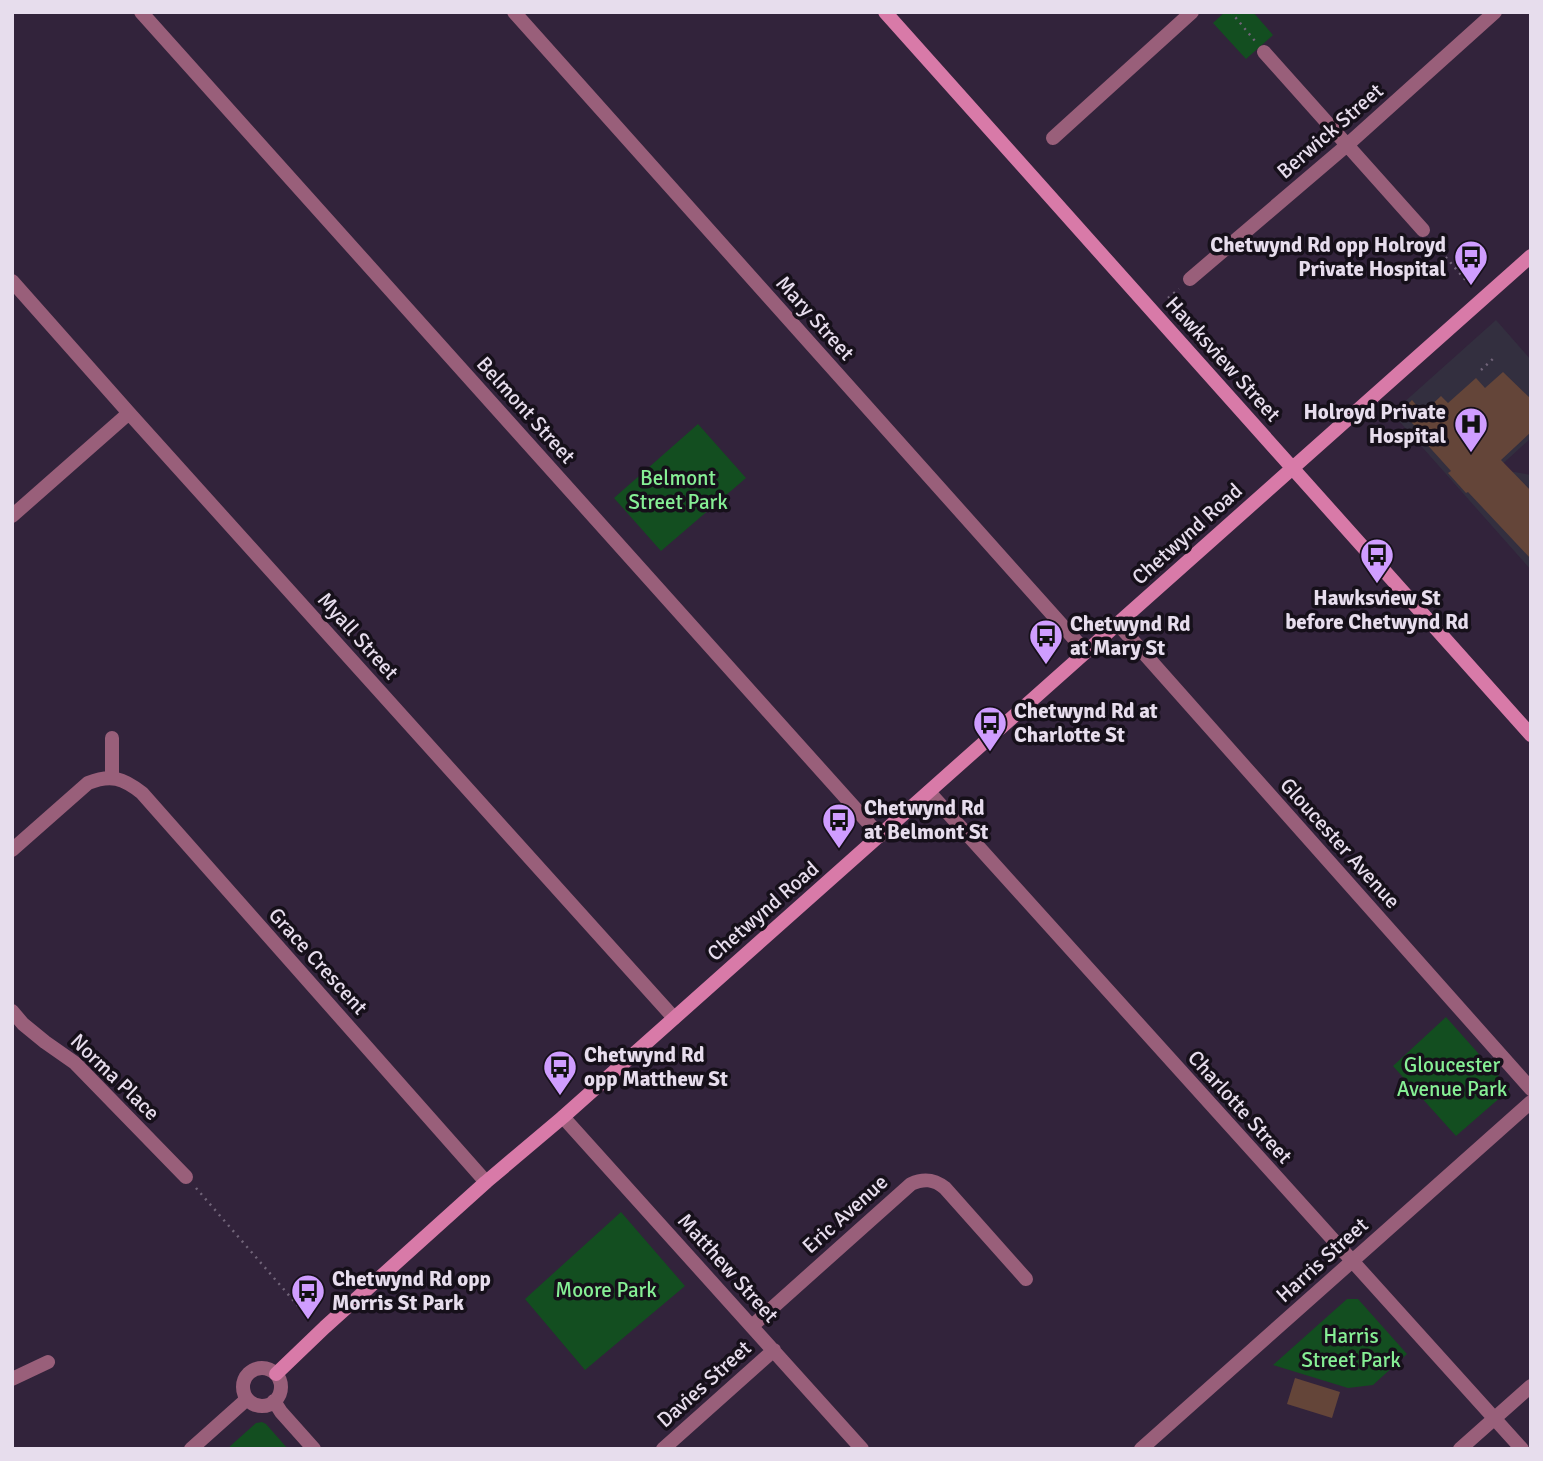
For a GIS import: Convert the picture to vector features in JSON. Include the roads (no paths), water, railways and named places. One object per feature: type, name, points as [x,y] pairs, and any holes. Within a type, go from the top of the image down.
[{"type":"street","name":"Belmont Street","points":[[141,12],[880,836]]},
{"type":"street","name":"Mary Street","points":[[514,12],[1086,652]]},
{"type":"street","name":"Hawksview Street","points":[[885,12],[1531,735]]},
{"type":"street","points":[[1053,138],[1192,12]]},
{"type":"street","name":"Berwick Street","points":[[1190,279],[1346,146],[1496,12]]},
{"type":"street","points":[[1264,52],[1423,230]]},
{"type":"street","name":"Chetwynd Road","points":[[276,1374],[486,1182],[563,1117],[1531,256]]},
{"type":"street","name":"Myall Street","points":[[12,281],[674,1018]]},
{"type":"street","points":[[12,516],[129,413]]},
{"type":"street","name":"Gloucester Avenue","points":[[1118,624],[1531,1089]]},
{"type":"street","points":[[12,850],[88,783],[112,778],[112,738]]},
{"type":"street","name":"Grace Crescent","points":[[112,778],[129,783],[142,793],[486,1182]]},
{"type":"street","name":"Charlotte Street","points":[[929,792],[1522,1449]]},
{"type":"street","name":"Norma Place","points":[[12,1011],[23,1024],[75,1063],[186,1177]]},
{"type":"street","name":"Harris Street","points":[[1141,1449],[1531,1102]]},
{"type":"street","name":"Matthew Street","points":[[563,1117],[862,1449]]},
{"type":"street","name":"Eric Avenue","points":[[752,1326],[911,1184],[921,1180],[933,1181],[945,1188],[1026,1279]]},
{"type":"street","name":"Davies Street","points":[[663,1449],[774,1350]]},
{"type":"street","points":[[12,1379],[48,1362]]},
{"type":"street","points":[[265,1368],[276,1374],[281,1391],[274,1401],[263,1406],[247,1399],[243,1393],[243,1380],[252,1370],[265,1368]]},
{"type":"street","points":[[1460,1449],[1531,1386]]},
{"type":"street","points":[[191,1449],[247,1399]]},
{"type":"street","points":[[274,1401],[314,1449]]},
{"type":"place","name":"Chetwynd Rd opp Holroyd Private Hospital","points":[[1471,287]]},
{"type":"place","name":"Holroyd Private Hospital","points":[[1471,454]]},
{"type":"place","name":"Hawksview St before Chetwynd Rd","points":[[1377,585]]},
{"type":"place","name":"Chetwynd Rd at Mary St","points":[[1046,666]]},
{"type":"place","name":"Chetwynd Rd at Charlotte St","points":[[990,753]]},
{"type":"place","name":"Chetwynd Rd at Belmont St","points":[[839,850]]},
{"type":"place","name":"Chetwynd Rd opp Matthew St","points":[[560,1097]]},
{"type":"place","name":"Chetwynd Rd opp Morris St Park","points":[[308,1321]]},
{"type":"park label","name":"Belmont Street Park","points":[[678,490]]},
{"type":"park label","name":"Gloucester Avenue Park","points":[[1452,1077]]},
{"type":"park label","name":"Moore Park","points":[[606,1290]]},
{"type":"park label","name":"Harris Street Park","points":[[1351,1348]]}]
